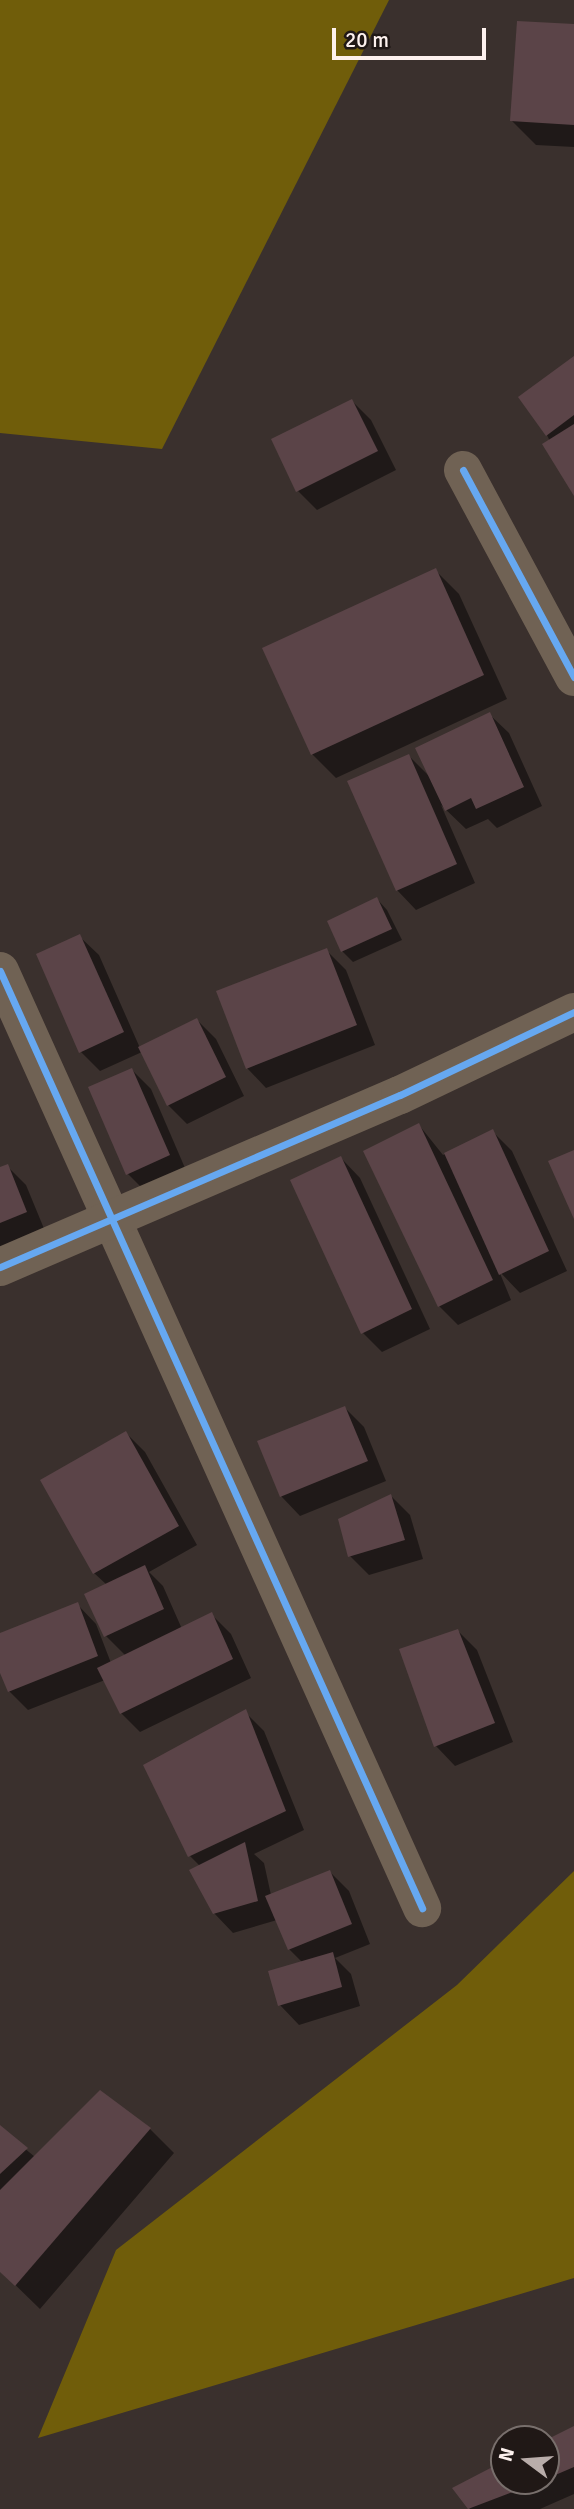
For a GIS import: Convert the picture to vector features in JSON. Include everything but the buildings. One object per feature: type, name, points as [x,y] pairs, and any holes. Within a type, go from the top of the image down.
[{"type":"street","points":[[463,470],[574,677]]},
{"type":"street","points":[[0,971],[422,1908]]},
{"type":"street","points":[[0,1267],[400,1095],[574,1012]]},
{"type":"shaded area","points":[[0,0],[389,0],[162,449],[0,433]]},
{"type":"shaded area","points":[[574,1871],[574,2278],[38,2438],[116,2250],[457,1985]]},
{"type":"cycle path","points":[[463,470],[574,677]]},
{"type":"cycle path","points":[[0,971],[422,1908]]},
{"type":"cycle path","points":[[0,1267],[400,1095],[574,1012]]}]
